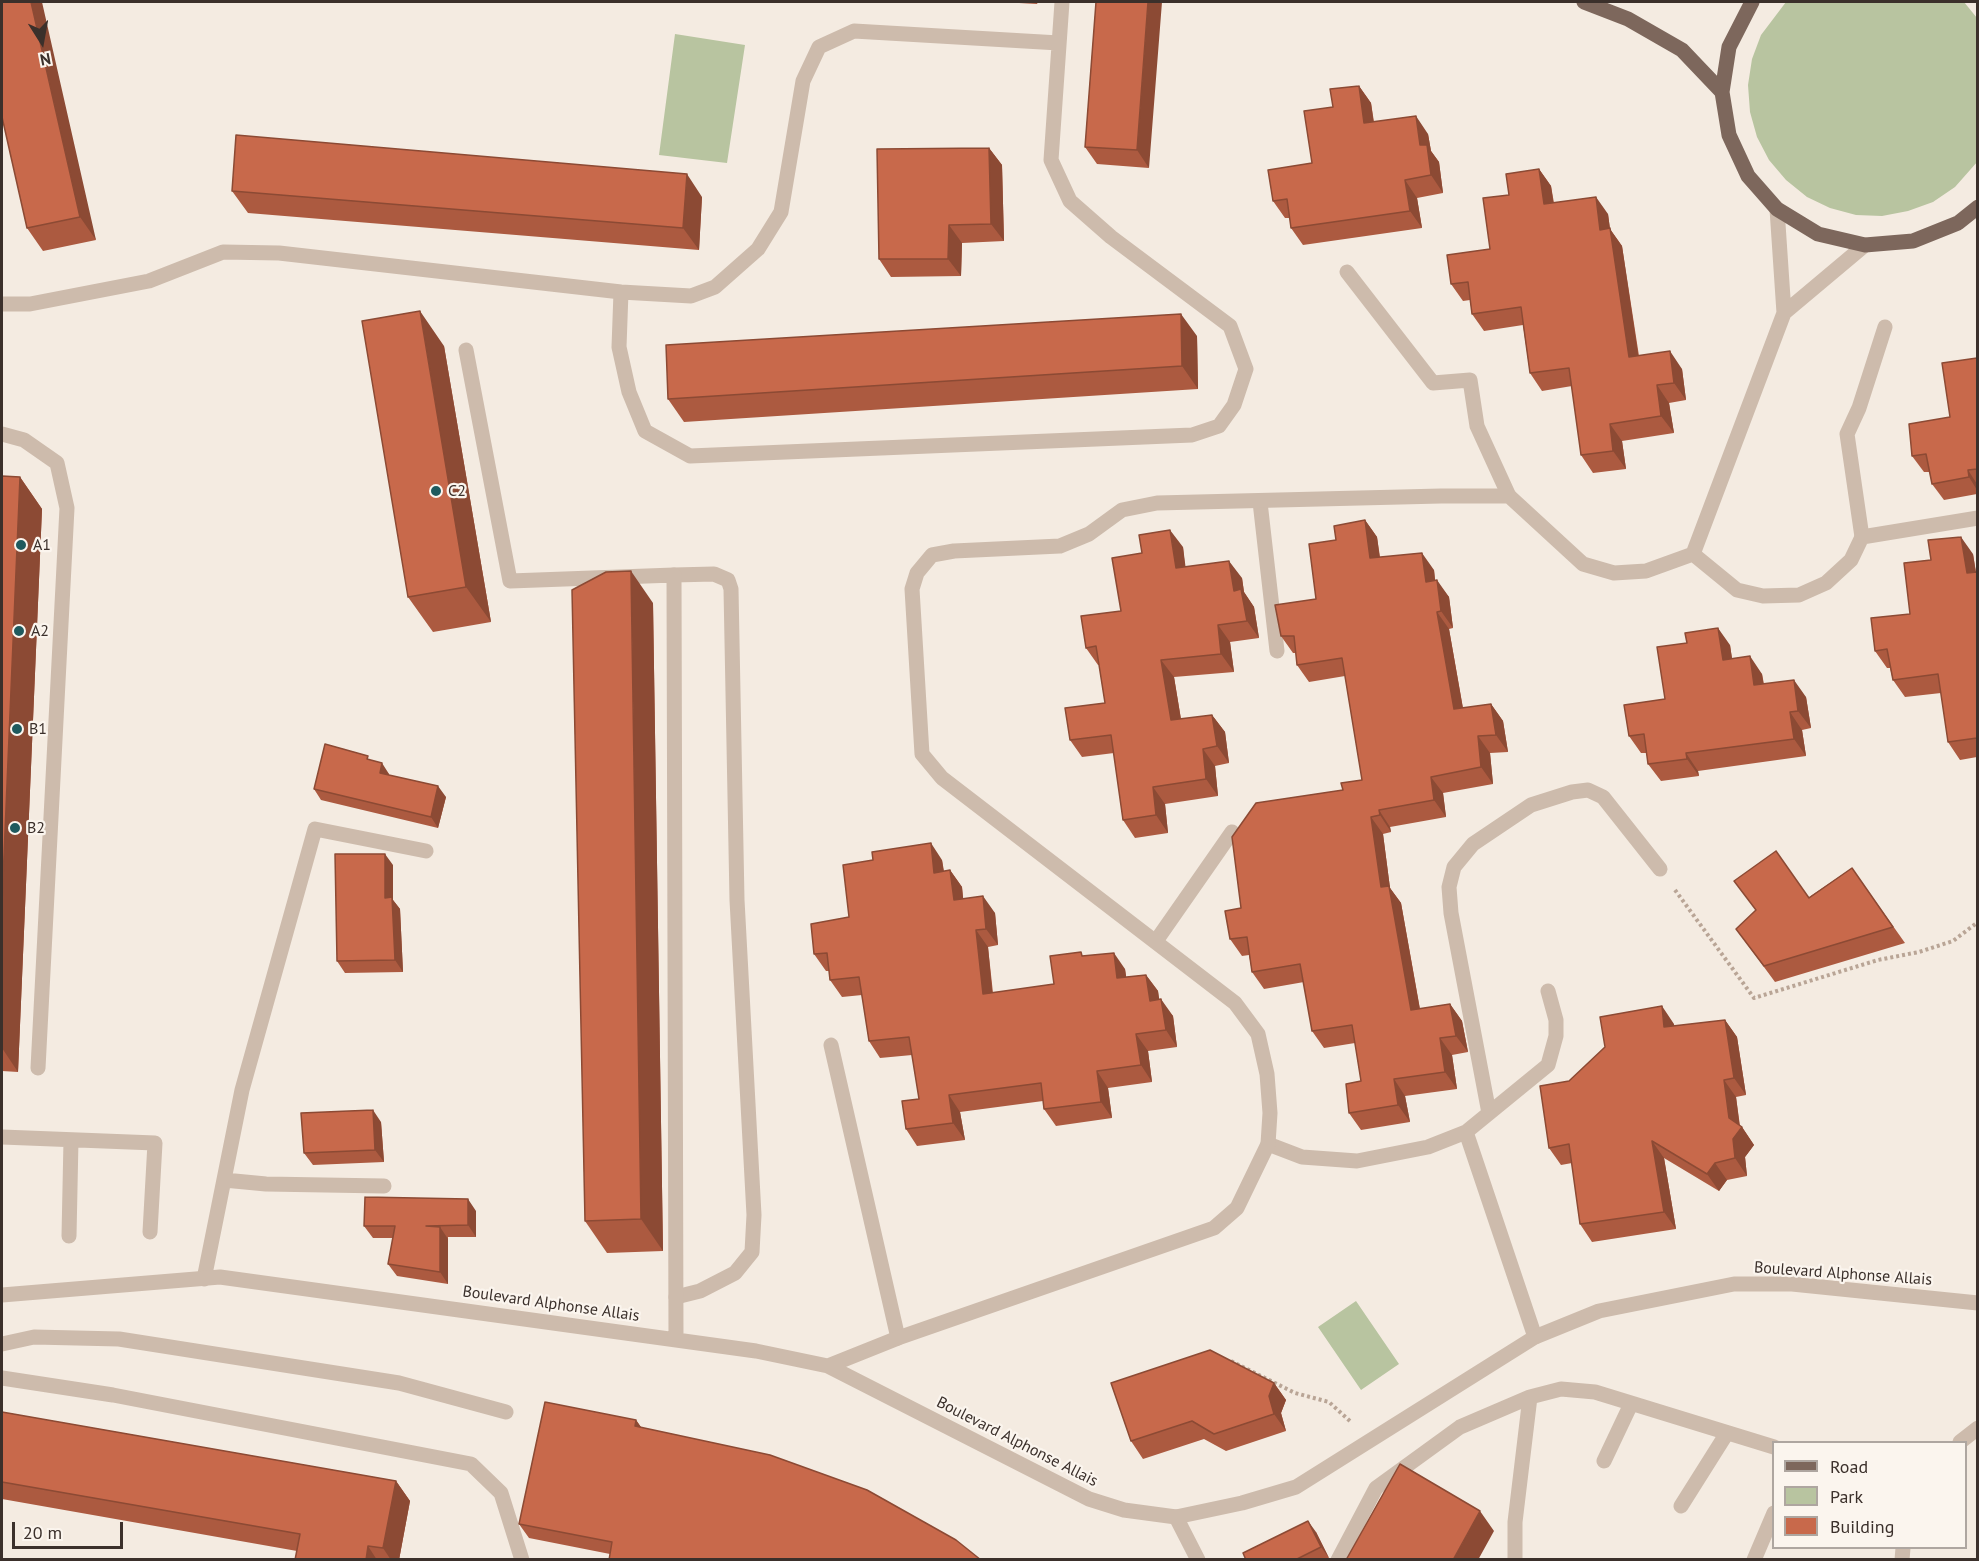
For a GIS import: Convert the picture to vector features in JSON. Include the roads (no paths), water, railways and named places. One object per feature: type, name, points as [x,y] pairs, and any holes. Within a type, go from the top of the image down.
[{"type":"main road","points":[[1584,2],[1628,19],[1682,50],[1722,92]]},
{"type":"main road","points":[[1752,2],[1729,47],[1722,92],[1729,135],[1733,145],[1748,176],[1777,209],[1818,234],[1865,245],[1913,241],[1958,223],[1977,207]]},
{"type":"street","points":[[621,292],[620,347],[633,402],[645,431],[690,456],[1192,435],[1220,426],[1234,405],[1246,369],[1230,326],[1111,237],[1070,201],[1051,160],[1062,2]]},
{"type":"street","points":[[2,304],[30,304],[149,281],[223,252],[279,254],[621,292],[691,296],[715,287],[759,249],[781,212],[803,81],[819,47],[855,31],[1059,43]]},
{"type":"street","points":[[1347,272],[1433,383],[1470,380],[1477,426],[1509,496],[1583,564],[1614,573],[1646,571],[1693,554],[1784,313],[1777,209]]},
{"type":"street","points":[[1784,313],[1865,245]]},
{"type":"street","points":[[1693,554],[1737,590],[1763,597],[1799,595],[1826,583],[1851,560],[1862,537],[1847,434],[1859,408],[1885,327]]},
{"type":"street","points":[[466,350],[510,581],[714,574],[728,580],[730,589],[737,900],[754,1215],[752,1252],[735,1273],[700,1291],[676,1297]]},
{"type":"street","points":[[2,434],[24,440],[57,463],[67,508],[39,1068]]},
{"type":"street","points":[[828,1366],[898,1338],[1214,1228],[1237,1208],[1268,1144],[1270,1113],[1268,1084],[1258,1034],[1235,1003],[942,778],[922,754],[912,589],[917,573],[932,555],[954,551],[1060,546],[1089,534],[1122,510],[1156,503],[1509,496]]},
{"type":"street","points":[[1260,502],[1276,651]]},
{"type":"street","points":[[1862,537],[1977,518]]},
{"type":"street","points":[[674,574],[676,1340]]},
{"type":"street","points":[[1489,1113],[1450,913],[1449,887],[1454,867],[1473,844],[1531,805],[1572,792],[1588,790],[1603,797],[1660,869]]},
{"type":"street","points":[[204,1279],[242,1090],[315,829],[426,851]]},
{"type":"street","points":[[1156,941],[1232,832]]},
{"type":"street","points":[[1268,1144],[1302,1157],[1357,1161],[1428,1147],[1466,1132],[1548,1065],[1556,1036],[1556,1020],[1548,991]]},
{"type":"street","points":[[831,1045],[898,1338]]},
{"type":"street","points":[[1466,1132],[1535,1337]]},
{"type":"street","points":[[2,1137],[155,1143],[150,1232]]},
{"type":"street","points":[[69,1236],[71,1140]]},
{"type":"street","points":[[224,1180],[266,1184],[384,1186]]},
{"type":"street","name":"Boulevard Alphonse Allais","points":[[2,1295],[220,1277],[756,1351],[828,1366],[1089,1499],[1125,1510],[1176,1517],[1242,1503],[1296,1487],[1535,1337],[1599,1311],[1734,1284],[1792,1284],[1977,1303]]},
{"type":"street","points":[[2,1344],[34,1337],[119,1339],[399,1383],[507,1412]]},
{"type":"street","points":[[2,1378],[113,1395],[471,1464],[501,1492],[522,1560]]},
{"type":"street","points":[[1338,1560],[1376,1488],[1460,1427],[1530,1397],[1561,1389],[1595,1392],[1772,1447]]},
{"type":"street","points":[[1515,1560],[1515,1522],[1530,1397]]},
{"type":"street","points":[[1604,1461],[1631,1404]]},
{"type":"street","points":[[1961,1441],[1977,1428]]},
{"type":"street","points":[[1681,1506],[1727,1433]]},
{"type":"street","points":[[1754,1560],[1772,1515]]},
{"type":"street","points":[[1176,1517],[1198,1560]]},
{"type":"place","name":"C2","points":[[436,491]]},
{"type":"place","name":"A1","points":[[21,545]]},
{"type":"place","name":"A2","points":[[19,631]]},
{"type":"place","name":"B1","points":[[17,729]]},
{"type":"place","name":"B2","points":[[15,828]]}]
